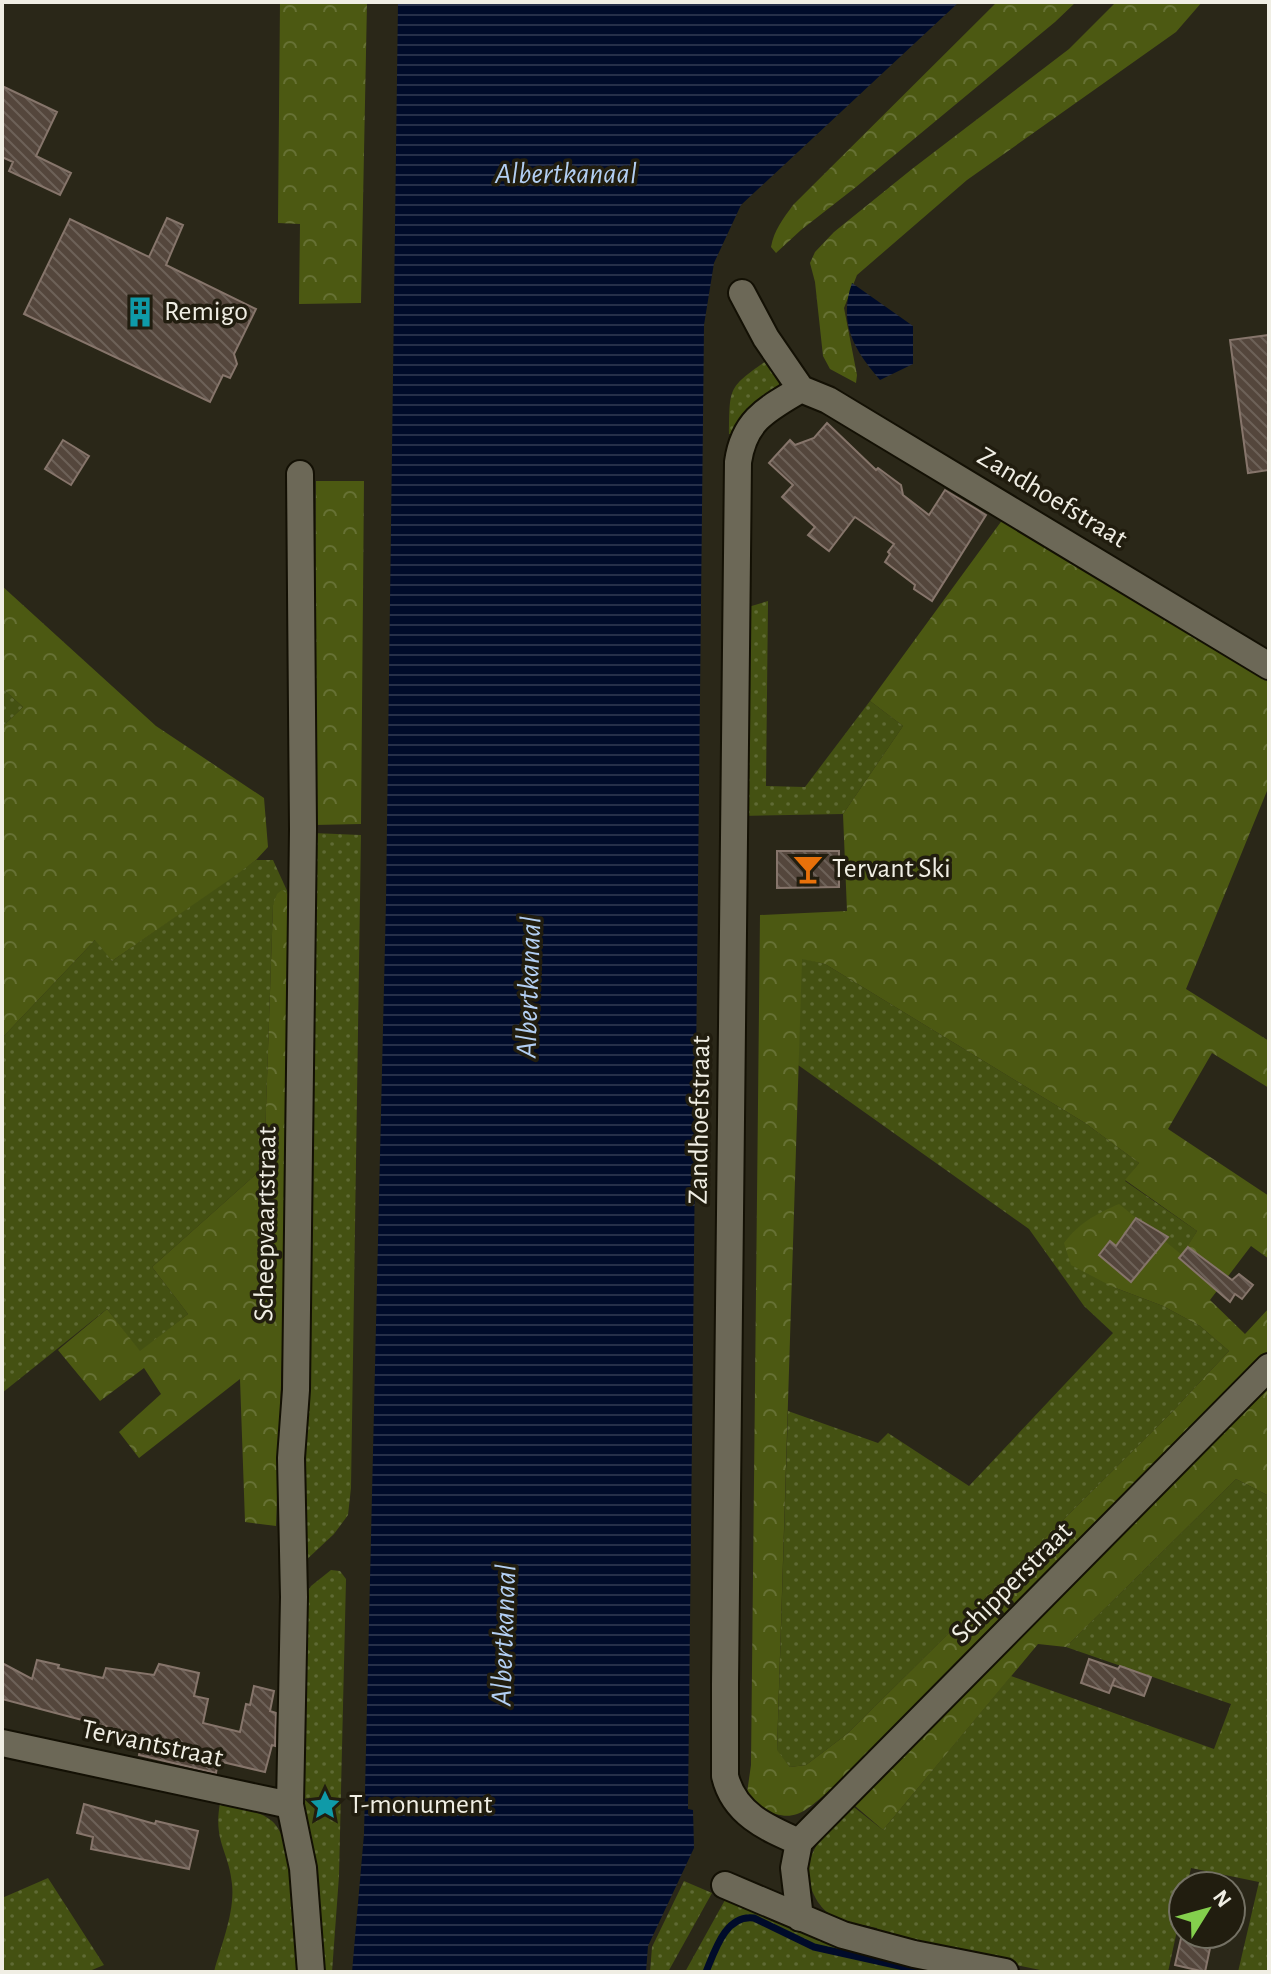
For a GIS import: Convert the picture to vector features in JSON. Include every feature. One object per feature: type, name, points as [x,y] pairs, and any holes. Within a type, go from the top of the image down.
[{"type":"street","points":[[742,293],[766,338],[801,389]]},
{"type":"street","name":"Zandhoefstraat","points":[[799,1842],[765,1827],[748,1815],[729,1790],[725,1776],[738,462],[741,444],[758,417],[801,389],[828,400],[1269,666]]},
{"type":"street","name":"Scheepvaartstraat","points":[[300,474],[303,829],[296,1390],[291,1458],[294,1597],[290,1805],[303,1868],[311,1972]]},
{"type":"street","name":"Schipperstraat","points":[[799,1842],[1269,1367]]},
{"type":"street","name":"Tervantstraat","points":[[2,1743],[290,1805]]},
{"type":"street","points":[[799,1842],[794,1868],[800,1918]]},
{"type":"street","points":[[725,1885],[843,1935],[914,1954],[1005,1972]]},
{"type":"green space","points":[[280,2],[367,2],[361,303],[299,304],[300,224],[278,223]]},
{"type":"green space","points":[[997,2],[1076,2],[776,253],[771,247],[774,235],[793,205]]},
{"type":"green space","points":[[1116,2],[1202,2],[1176,32],[967,180],[857,275],[844,308],[856,383],[830,369],[823,356],[810,263],[815,252],[834,232],[912,169],[1069,49]]},
{"type":"green space","points":[[766,361],[779,380],[779,387],[733,434],[729,434],[733,390],[744,377]]},
{"type":"green space","points":[[316,481],[364,481],[361,824],[314,825]]},
{"type":"green space","points":[[1003,519],[1269,682],[1269,786],[1186,989],[1269,1041],[1269,1088],[1212,1053],[1168,1129],[1269,1196],[1269,1259],[1251,1246],[1210,1300],[1245,1334],[1269,1308],[1269,1496],[1236,1479],[1066,1647],[1038,1644],[883,1830],[833,1787],[810,1806],[792,1815],[773,1813],[746,1800],[751,1765],[760,915],[847,911],[843,814],[903,726],[870,701]],"holes":[[[802,959],[825,964],[1085,1123],[1139,1163],[1125,1180],[1197,1231],[1182,1255],[1119,1204],[1088,1220],[1064,1243],[1071,1265],[1200,1326],[1229,1351],[1172,1412],[847,1734],[806,1765],[790,1767],[777,1750]]]},
{"type":"green space","points":[[2,586],[156,726],[264,798],[268,847],[236,875],[112,961],[95,940],[2,1038],[2,727],[23,707],[2,688]]},
{"type":"green space","points":[[768,601],[766,786],[805,787],[870,701],[903,726],[843,814],[739,816],[745,608]]},
{"type":"green space","points":[[2,688],[23,707],[2,727]]},
{"type":"green space","points":[[313,833],[361,835],[351,1488],[348,1515],[334,1534],[303,1563]]},
{"type":"green space","points":[[256,860],[273,860],[289,895],[282,891],[273,905],[264,1167],[152,1267],[188,1314],[140,1352],[107,1309],[2,1393],[2,1038],[96,939],[112,961]]},
{"type":"green space","points":[[282,890],[289,895],[293,905],[294,1018],[276,1526],[245,1522],[240,1379],[139,1458],[119,1432],[161,1394],[144,1368],[100,1401],[58,1350],[107,1309],[140,1351],[188,1314],[152,1267],[264,1167],[273,905]]},
{"type":"green space","points":[[801,958],[825,964],[1085,1123],[1139,1163],[1125,1181],[1197,1231],[1182,1256],[1118,1205],[1113,1287],[1163,1306],[1200,1326],[1229,1351],[1172,1412],[847,1734],[806,1765],[790,1767],[777,1751],[788,1411],[878,1443],[888,1433],[969,1486],[1113,1333],[1084,1306],[1029,1229],[798,1065]]},
{"type":"green space","points":[[1236,1479],[1269,1496],[1269,1972],[1238,1972],[1243,1950],[1247,1950],[1247,1933],[1259,1882],[1247,1880],[1247,1870],[1167,1870],[1167,1950],[1173,1950],[1168,1972],[1050,1972],[887,1938],[877,1934],[877,1928],[845,1921],[820,1905],[809,1882],[809,1869],[811,1857],[824,1834],[850,1804],[883,1830],[1011,1676],[1214,1749],[1231,1704],[1066,1647]]},
{"type":"green space","points":[[331,1570],[340,1571],[346,1579],[339,1876],[332,1972],[323,1972],[316,1881],[303,1805],[303,1599],[311,1586]]},
{"type":"green space","points":[[220,1803],[261,1814],[272,1821],[280,1832],[287,1849],[294,1892],[299,1972],[214,1972],[232,1895],[230,1873],[218,1827]]},
{"type":"green space","points":[[48,1878],[104,1965],[87,1972],[2,1972],[2,1898]]},
{"type":"green space","points":[[684,1881],[712,1893],[668,1972],[650,1972],[652,1947]]},
{"type":"green space","points":[[735,1898],[961,1972],[685,1972],[725,1900]]},
{"type":"water","name":"Albertkanaal","points":[[398,2],[959,2],[741,205],[714,263],[704,325],[688,1809],[693,1810],[694,1848],[648,1946],[646,1972],[352,1972],[364,1834],[386,901]]},
{"type":"water","points":[[852,283],[913,326],[913,364],[880,380],[871,369],[856,347],[848,323],[848,297]]},
{"type":"building","points":[[2,86],[57,112],[36,156],[71,173],[60,195],[9,171],[13,162],[2,157]]},
{"type":"building","name":"Remigo","points":[[167,218],[183,225],[166,265],[256,309],[234,354],[237,364],[230,378],[223,375],[210,402],[24,314],[70,219],[149,257]]},
{"type":"building","points":[[1269,335],[1269,470],[1248,473],[1230,340]]},
{"type":"building","points":[[827,423],[876,470],[878,468],[901,485],[903,495],[929,515],[945,490],[986,515],[932,601],[885,562],[894,544],[855,517],[829,551],[808,535],[815,527],[782,497],[793,485],[769,463],[790,440],[795,445],[814,438]]},
{"type":"building","points":[[63,440],[89,456],[71,485],[45,469]]},
{"type":"building","name":"Tervant Ski","points":[[777,851],[839,851],[839,887],[777,888]]},
{"type":"building","points":[[1136,1218],[1168,1237],[1131,1282],[1099,1255],[1110,1241],[1116,1246]]},
{"type":"building","points":[[1188,1247],[1232,1280],[1239,1274],[1253,1285],[1242,1299],[1235,1294],[1230,1302],[1179,1258]]},
{"type":"building","points":[[1089,1659],[1151,1677],[1144,1696],[1112,1685],[1109,1693],[1081,1683]]},
{"type":"building","points":[[37,1660],[103,1678],[106,1668],[154,1675],[159,1664],[199,1673],[194,1696],[208,1699],[203,1723],[240,1732],[246,1704],[250,1705],[254,1686],[274,1691],[270,1711],[276,1713],[275,1746],[272,1745],[265,1772],[218,1761],[216,1773],[139,1755],[143,1736],[2,1699],[2,1663],[32,1679]]},
{"type":"building","points":[[84,1804],[155,1824],[156,1821],[198,1831],[189,1869],[91,1849],[93,1837],[77,1833]]},
{"type":"building","points":[[1178,1950],[1210,1950],[1205,1972],[1175,1965]]},
{"type":"waterway","points":[[706,1972],[723,1935],[744,1918],[754,1918],[814,1947],[926,1972]]},
{"type":"place","name":"Remigo","points":[[140,312]]},
{"type":"place","name":"Tervant Ski","points":[[808,869]]},
{"type":"place","name":"T-monument","points":[[325,1805]]}]
